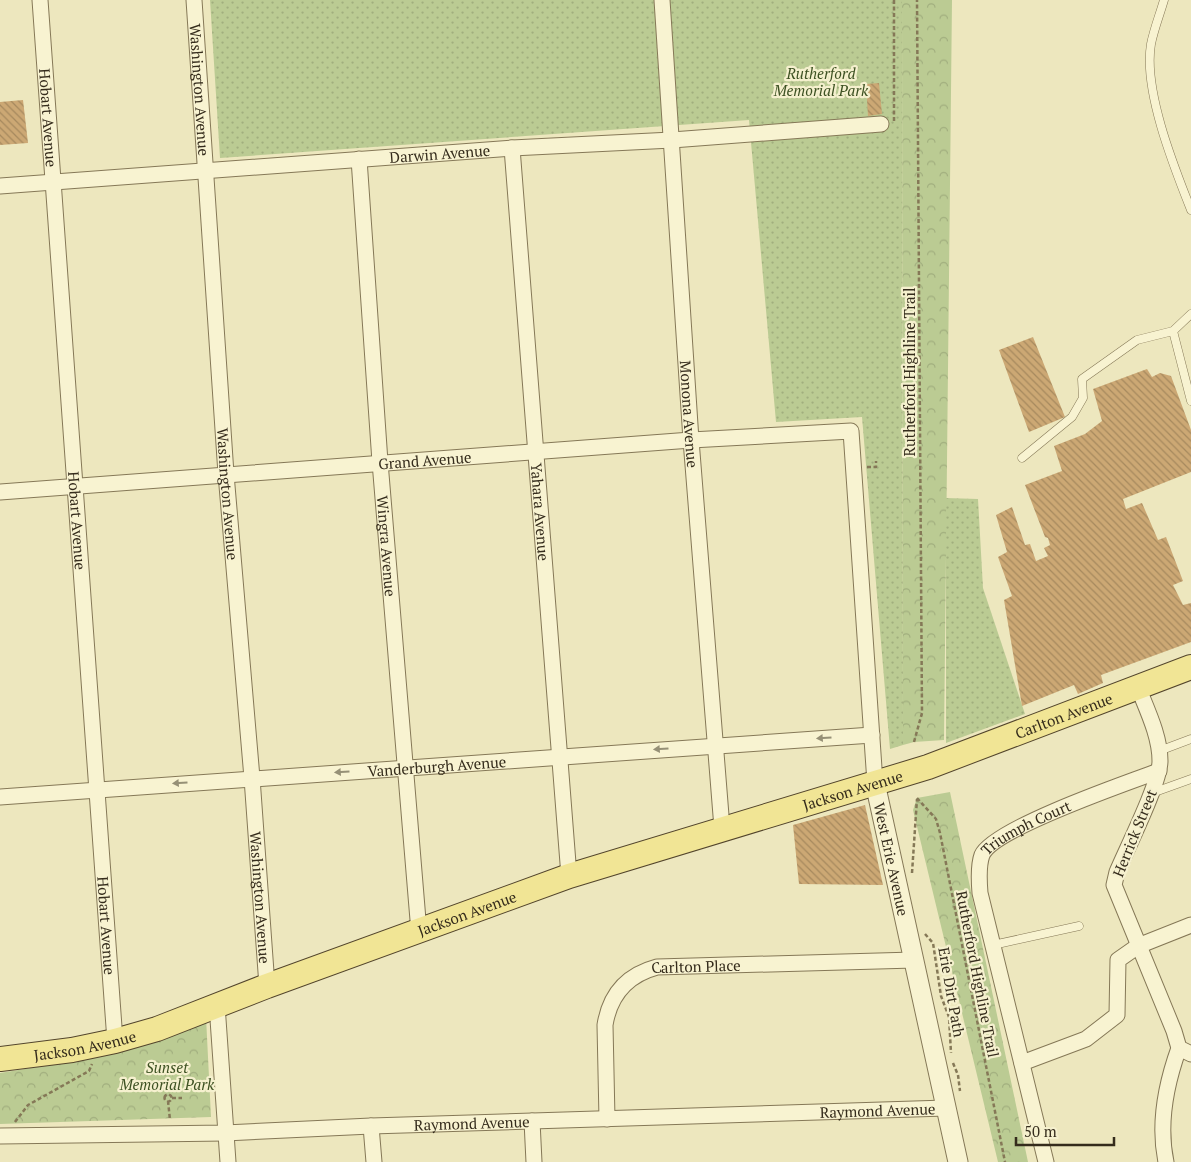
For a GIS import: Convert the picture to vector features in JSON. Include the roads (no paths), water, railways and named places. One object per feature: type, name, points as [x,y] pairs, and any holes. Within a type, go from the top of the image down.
[{"type":"main road","name":"Carlton Avenue","points":[[935,764],[1191,667]]},
{"type":"main road","name":"Jackson Avenue","points":[[0,1059],[89,1046],[158,1029],[267,986],[569,876],[935,764]]},
{"type":"street","name":"Hobart Avenue","points":[[40,0],[115,1041]]},
{"type":"street","name":"Washington Avenue","points":[[194,0],[226,474],[252,778],[267,986]]},
{"type":"street","name":"Monona Avenue","points":[[662,0],[691,440],[722,828]]},
{"type":"street","name":"Darwin Avenue","points":[[0,186],[512,148],[672,140],[881,124]]},
{"type":"street","name":"Yahara Avenue","points":[[512,148],[569,876]]},
{"type":"street","name":"Wingra Avenue","points":[[359,159],[380,462],[419,932]]},
{"type":"street","name":"Grand Avenue","points":[[0,492],[380,462],[691,440],[851,431]]},
{"type":"street","name":"West Erie Avenue","points":[[851,431],[875,783],[914,960],[953,1104],[958,1162]]},
{"type":"street","name":"Herrick Street","points":[[1138,687],[1160,751],[1159,771],[1117,872],[1114,885],[1174,1031],[1185,1051]]},
{"type":"street","name":"Vanderburgh Avenue","points":[[0,797],[872,735]]},
{"type":"street","name":"Triumph Court","points":[[1046,1162],[980,893],[979,872],[983,853],[996,841],[1069,803],[1159,771]]},
{"type":"street","points":[[1022,1063],[1086,1039],[1116,1014],[1118,960],[1138,946],[1191,924]]},
{"type":"street","name":"Carlton Place","points":[[607,1119],[605,1025],[607,1010],[621,986],[632,977],[657,967],[914,960]]},
{"type":"street","points":[[217,1005],[228,1162]]},
{"type":"street","points":[[1166,1162],[1161,1127],[1172,1066],[1185,1051]]},
{"type":"street","name":"Raymond Avenue","points":[[3,1136],[226,1133],[953,1104]]},
{"type":"street","points":[[532,1121],[534,1162]]},
{"type":"street","points":[[371,1126],[374,1162]]},
{"type":"lane","points":[[1164,0],[1151,45],[1150,70],[1166,138],[1191,210]]},
{"type":"lane","points":[[1022,458],[1072,417],[1083,398],[1082,378],[1137,340],[1173,331],[1191,314]]},
{"type":"lane","points":[[1173,331],[1191,401]]},
{"type":"lane","points":[[1160,751],[1191,739]]},
{"type":"lane","points":[[1150,794],[1191,779]]},
{"type":"lane","points":[[993,946],[1079,926]]},
{"type":"park label","name":"Rutherford Memorial Park","points":[[821,82]]},
{"type":"park label","name":"Sunset Memorial Park","points":[[167,1076]]}]
